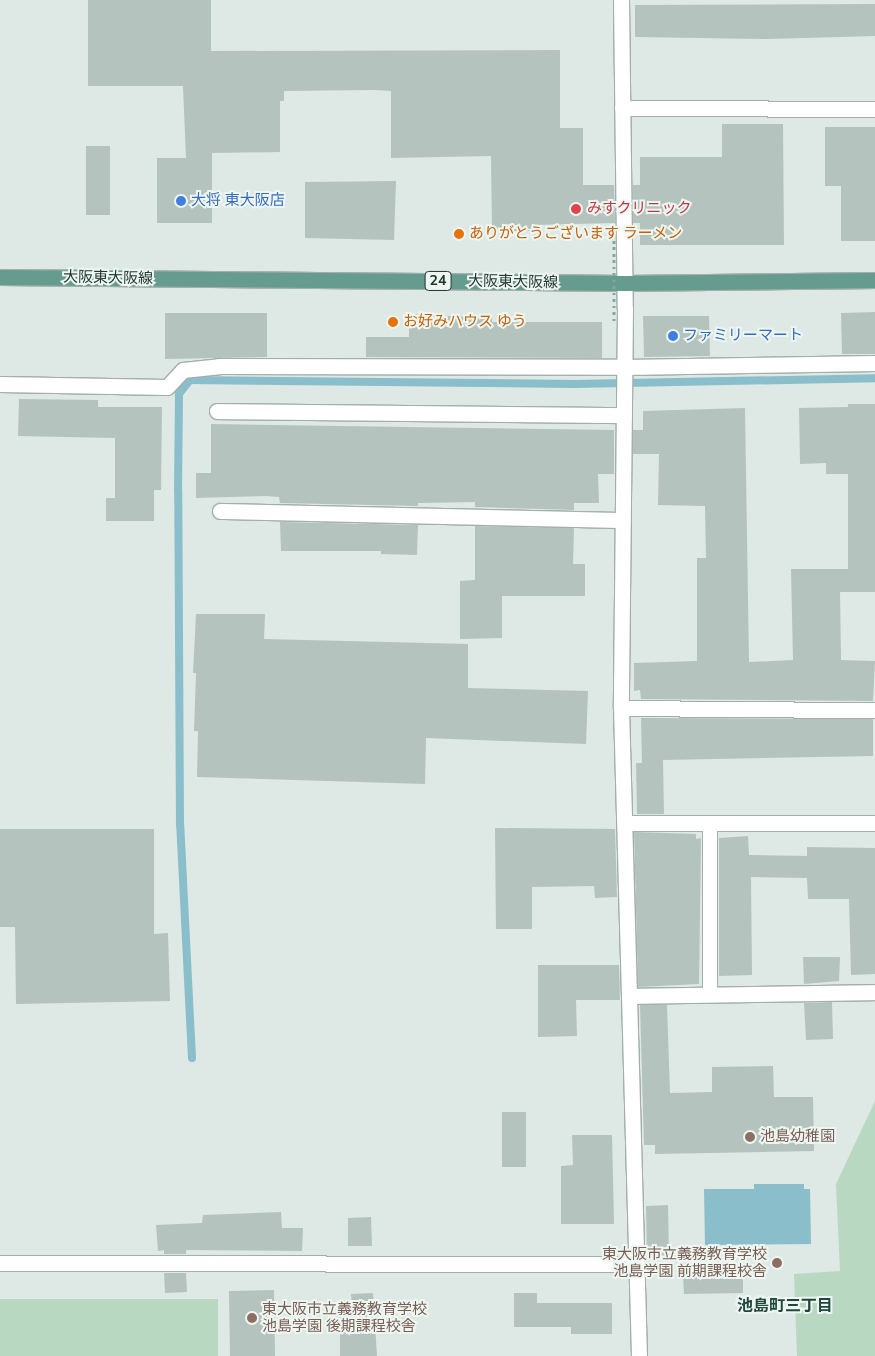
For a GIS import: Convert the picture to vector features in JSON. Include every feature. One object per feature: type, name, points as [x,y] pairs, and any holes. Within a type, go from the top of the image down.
[{"type":"main road","name":"大阪東大阪線","points":[[0,277],[625,283],[875,280]]},
{"type":"street","points":[[621,0],[625,283],[621,708],[631,996],[639,1356]]},
{"type":"street","points":[[622,108],[875,109]]},
{"type":"street","points":[[0,384],[167,387],[183,370],[219,366],[624,367],[875,363]]},
{"type":"street","points":[[217,411],[624,415]]},
{"type":"street","points":[[220,511],[623,520]]},
{"type":"street","points":[[621,708],[875,710]]},
{"type":"street","points":[[625,823],[875,823]]},
{"type":"street","points":[[631,996],[875,992]]},
{"type":"street","points":[[0,1263],[637,1264]]},
{"type":"lane","points":[[710,823],[710,994]]},
{"type":"path","points":[[614,237],[614,321]]},
{"type":"green space","points":[[875,1101],[875,1356],[797,1356],[794,1274],[840,1271],[836,1184]]},
{"type":"green space","points":[[0,1299],[218,1299],[218,1356],[0,1356]]},
{"type":"water","points":[[754,1184],[804,1184],[804,1189],[810,1189],[811,1244],[705,1245],[704,1189],[754,1189]]},
{"type":"building","points":[[88,0],[211,0],[211,51],[560,50],[560,128],[583,128],[583,185],[614,185],[615,223],[532,225],[532,231],[492,231],[491,156],[391,158],[391,91],[374,90],[284,91],[284,101],[280,101],[280,152],[212,153],[212,223],[157,223],[157,158],[186,158],[183,86],[88,86]]},
{"type":"building","points":[[875,4],[875,36],[767,39],[635,37],[635,5]]},
{"type":"building","points":[[722,124],[783,124],[784,245],[640,245],[640,223],[633,223],[633,185],[640,185],[640,157],[722,157]]},
{"type":"building","points":[[825,127],[875,127],[875,241],[841,241],[841,186],[825,186]]},
{"type":"building","points":[[86,146],[110,146],[110,215],[86,215]]},
{"type":"building","points":[[396,181],[394,240],[305,238],[305,182]]},
{"type":"building","points":[[875,312],[875,354],[842,354],[841,313]]},
{"type":"building","points":[[165,313],[267,313],[267,357],[165,359]]},
{"type":"building","points":[[409,314],[492,318],[492,322],[602,322],[602,358],[366,357],[366,337],[409,337]]},
{"type":"building","points":[[643,316],[709,316],[710,356],[644,357]]},
{"type":"building","points":[[19,399],[98,400],[98,407],[162,407],[161,490],[154,490],[154,521],[106,521],[106,498],[115,498],[115,438],[18,436]]},
{"type":"building","points":[[848,404],[875,404],[875,592],[840,592],[841,660],[875,661],[873,701],[641,699],[640,690],[634,691],[634,663],[697,661],[697,558],[706,558],[705,506],[658,505],[659,454],[633,454],[633,430],[643,430],[643,411],[745,408],[749,662],[793,660],[791,569],[848,569],[848,474],[826,474],[826,463],[800,464],[799,408],[848,407]]},
{"type":"building","points":[[211,424],[614,430],[614,474],[598,474],[599,503],[574,503],[574,510],[475,507],[475,502],[418,503],[418,506],[280,503],[279,497],[266,496],[196,498],[196,473],[211,473]]},
{"type":"building","points":[[280,522],[418,525],[417,555],[381,554],[381,551],[281,551]]},
{"type":"building","points":[[475,526],[574,528],[573,564],[585,564],[585,596],[502,596],[502,638],[460,639],[460,581],[475,580]]},
{"type":"building","points":[[196,614],[265,614],[264,639],[468,644],[468,688],[588,691],[586,744],[426,738],[425,784],[197,777],[198,731],[194,731],[196,673],[193,673]]},
{"type":"building","points":[[641,718],[873,719],[873,756],[663,760],[664,814],[637,814],[636,763],[642,763]]},
{"type":"building","points":[[495,828],[615,829],[617,897],[595,898],[594,886],[532,887],[532,929],[496,929]]},
{"type":"building","points":[[0,829],[154,829],[154,934],[168,933],[170,1001],[16,1004],[15,927],[0,927]]},
{"type":"building","points":[[634,832],[696,834],[696,839],[701,838],[699,984],[638,987]]},
{"type":"building","points":[[748,836],[749,855],[807,856],[807,847],[875,848],[875,974],[851,975],[849,899],[808,899],[807,878],[751,877],[752,975],[719,976],[719,838]]},
{"type":"building","points":[[803,957],[840,957],[839,981],[804,984]]},
{"type":"building","points":[[538,965],[619,965],[620,1000],[576,1000],[577,1036],[538,1037]]},
{"type":"building","points":[[832,1002],[833,1039],[806,1040],[804,1003]]},
{"type":"building","points":[[640,1005],[667,1005],[670,1093],[712,1092],[712,1067],[773,1066],[774,1097],[813,1097],[814,1151],[655,1154],[655,1145],[644,1145]]},
{"type":"building","points":[[502,1112],[526,1112],[526,1167],[502,1167]]},
{"type":"building","points":[[572,1135],[612,1135],[614,1224],[561,1224],[561,1166],[573,1165]]},
{"type":"building","points":[[668,1205],[669,1255],[647,1256],[646,1206]]},
{"type":"building","points":[[281,1212],[282,1228],[303,1228],[302,1251],[186,1250],[186,1254],[164,1254],[164,1250],[158,1251],[156,1225],[202,1223],[203,1215]]},
{"type":"building","points":[[371,1217],[372,1246],[348,1246],[348,1218]]},
{"type":"building","points":[[743,1272],[743,1293],[684,1294],[683,1274]]},
{"type":"building","points":[[164,1273],[186,1273],[187,1292],[165,1293]]},
{"type":"building","points":[[274,1290],[275,1356],[230,1356],[229,1291]]},
{"type":"building","points":[[373,1293],[377,1356],[340,1356],[340,1316],[353,1316],[351,1294]]},
{"type":"building","points":[[514,1293],[537,1293],[537,1303],[612,1303],[612,1334],[571,1334],[571,1327],[514,1327]]},
{"type":"waterway","points":[[192,1058],[180,825],[178,491],[179,394],[190,380],[575,384],[875,378]]},
{"type":"place","name":"大将 東大阪店","points":[[181,201]]},
{"type":"place","name":"みすクリニック","points":[[576,209]]},
{"type":"place","name":"ありがとうございます ラーメン","points":[[459,234]]},
{"type":"place","name":"お好みハウス ゆう","points":[[393,322]]},
{"type":"place","name":"ファミリーマート","points":[[673,336]]},
{"type":"place","name":"池島幼稚園","points":[[750,1137]]},
{"type":"place","name":"東大阪市立義務教育学校 池島学園 前期課程校舎","points":[[777,1263]]},
{"type":"place","name":"東大阪市立義務教育学校 池島学園 後期課程校舎","points":[[252,1318]]},
{"type":"district","name":"池島町三丁目","points":[[785,1306]]}]
